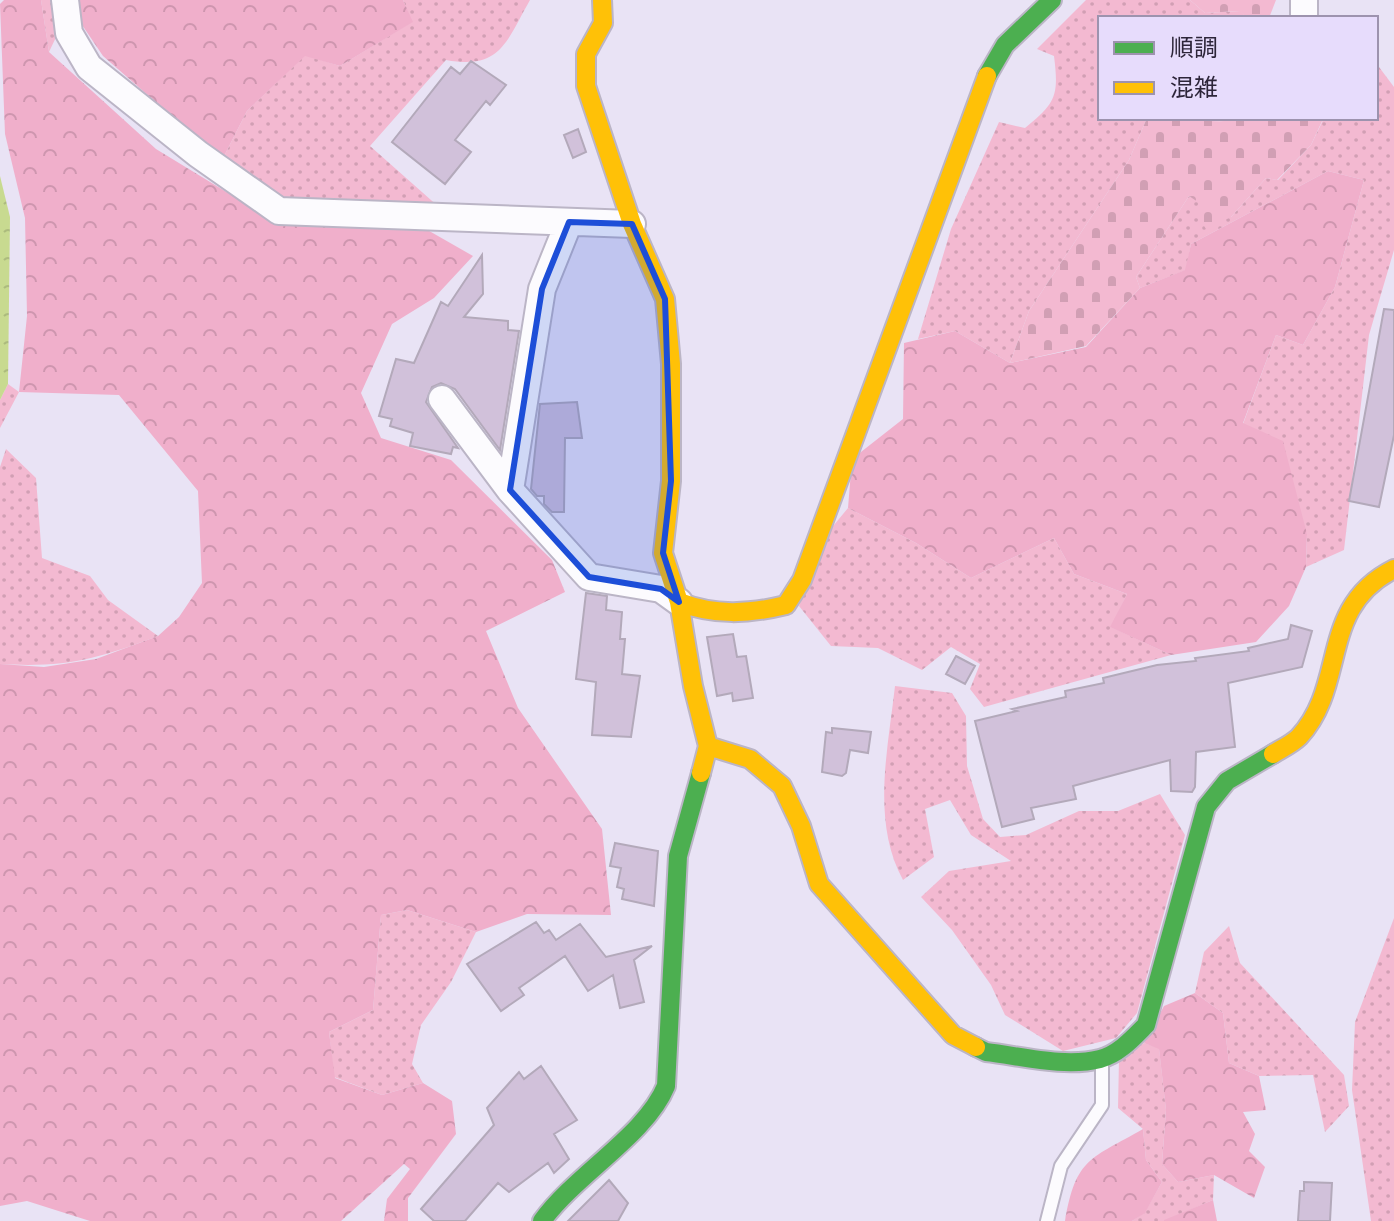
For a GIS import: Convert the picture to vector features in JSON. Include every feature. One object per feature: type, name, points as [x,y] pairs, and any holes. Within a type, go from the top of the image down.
[{"type":"street","points":[[65,0],[69,33],[89,67],[198,154],[279,211],[632,224]]},
{"type":"street","points":[[542,1221],[561,1195],[657,1108],[666,1086],[678,856],[708,746],[693,686],[679,602],[663,553],[671,481],[671,364],[665,299],[632,224],[586,86],[586,54],[603,23],[602,0]]},
{"type":"street","points":[[442,399],[510,490],[589,577],[661,589],[697,610],[751,614],[786,605],[802,580],[983,82],[1005,45],[1052,0]]},
{"type":"street","points":[[510,490],[542,289],[569,222]]},
{"type":"street","points":[[708,746],[750,759],[782,786],[801,826],[819,884],[953,1035],[986,1052],[1030,1060],[1102,1059],[1123,1047],[1146,1025],[1206,807],[1227,781],[1297,739],[1315,715],[1352,601],[1374,579],[1394,569]]},
{"type":"lane","points":[[1047,1221],[1061,1166],[1102,1105],[1102,1059]]},
{"type":"highlighted area","points":[[569,222],[632,224],[665,299],[671,481],[663,553],[679,602],[661,589],[589,577],[510,490],[542,289]]},
{"type":"green space","points":[[4,0],[41,0],[49,52],[156,149],[279,224],[417,224],[473,256],[434,298],[392,324],[361,393],[381,438],[451,460],[552,560],[565,592],[486,631],[518,708],[602,829],[611,915],[527,914],[476,932],[407,910],[381,915],[373,1010],[329,1032],[335,1078],[382,1095],[423,1083],[452,1101],[456,1134],[408,1198],[408,1221],[384,1221],[387,1199],[410,1169],[404,1164],[341,1221],[90,1221],[27,1201],[0,1206],[0,664],[44,667],[96,659],[158,636],[179,617],[202,583],[198,491],[119,395],[19,392],[27,316],[25,218],[5,134],[0,4]]},
{"type":"green space","points":[[41,0],[57,0],[58,33],[49,52]]},
{"type":"green space","points":[[77,0],[403,0],[413,22],[340,66],[305,56],[247,111],[222,160],[103,56],[74,13]]},
{"type":"green space","points":[[403,0],[530,0],[500,50],[479,61],[446,60],[370,146],[440,208],[274,199],[222,160],[247,111],[305,55],[340,66],[412,22]]},
{"type":"green space","points":[[1086,0],[1190,0],[1205,13],[1240,11],[1245,16],[1098,16],[1098,120],[1146,120],[1129,160],[1029,311],[1010,363],[955,331],[918,339],[951,229],[999,122],[1025,128],[1053,98],[1056,81],[1054,56],[1037,49]]},
{"type":"green space","points":[[1190,0],[1276,0],[1270,16],[1245,16],[1239,11],[1205,13]]},
{"type":"green space","points":[[1378,66],[1394,87],[1394,250],[1369,335],[1344,550],[1306,567],[1307,534],[1243,424],[1276,335],[1303,345],[1335,287],[1364,180],[1328,171],[1191,244],[1186,270],[1140,288],[1136,277],[1189,196],[1231,217],[1266,178],[1278,180],[1311,145],[1323,120],[1378,120]]},
{"type":"green space","points":[[1146,120],[1323,120],[1311,145],[1277,180],[1266,178],[1231,217],[1206,229],[1197,214],[1204,206],[1189,196],[1136,277],[1140,288],[1086,346],[1010,363],[1029,311],[1129,160]]},
{"type":"green space","points":[[1328,171],[1364,180],[1335,287],[1303,345],[1276,335],[1243,423],[1283,441],[1307,534],[1306,567],[1289,606],[1256,642],[1171,655],[1110,627],[1127,594],[1074,574],[1054,538],[971,578],[916,543],[848,508],[852,459],[903,419],[904,343],[955,331],[1010,363],[1086,347],[1140,288],[1185,270],[1191,244]]},
{"type":"green space","points":[[8,384],[19,392],[0,428],[0,400]]},
{"type":"green space","points":[[6,449],[36,478],[42,558],[90,576],[108,600],[158,636],[81,660],[44,665],[0,664],[0,467]]},
{"type":"green space","points":[[848,508],[916,543],[971,578],[1054,538],[1074,574],[1127,594],[1111,627],[1171,655],[984,707],[970,689],[980,664],[951,647],[922,670],[878,648],[831,646],[799,606],[829,531]]},
{"type":"green space","points":[[895,686],[952,693],[966,716],[967,766],[983,819],[1000,837],[1026,835],[1079,811],[1118,811],[1160,794],[1185,835],[1137,1013],[1116,1038],[1063,1051],[1005,1015],[991,985],[952,930],[921,897],[949,871],[1011,861],[971,835],[950,800],[925,809],[934,857],[903,880],[887,834],[885,809],[884,784]]},
{"type":"green space","points":[[407,910],[476,932],[451,982],[421,1025],[412,1064],[423,1083],[382,1095],[334,1077],[329,1032],[373,1010],[381,915]]},
{"type":"green space","points":[[1394,918],[1394,1221],[1371,1221],[1352,1090],[1355,1022]]},
{"type":"green space","points":[[1229,926],[1240,963],[1344,1075],[1349,1106],[1325,1132],[1313,1075],[1259,1076],[1229,1063],[1223,1013],[1195,993],[1204,952]]},
{"type":"green space","points":[[1195,993],[1223,1013],[1229,1063],[1259,1076],[1266,1110],[1243,1112],[1255,1134],[1249,1151],[1265,1167],[1254,1198],[1214,1175],[1178,1182],[1162,1164],[1166,1110],[1159,1049],[1144,1043],[1164,1006]]},
{"type":"green space","points":[[1144,1043],[1159,1048],[1166,1110],[1162,1164],[1178,1182],[1214,1175],[1213,1200],[1164,1221],[1132,1221],[1145,1212],[1162,1182],[1146,1160],[1143,1129],[1118,1108],[1119,1059]]},
{"type":"green space","points":[[1143,1129],[1146,1160],[1162,1182],[1145,1213],[1132,1221],[1065,1221],[1075,1184],[1089,1162]]},
{"type":"green space","points":[[1213,1200],[1217,1221],[1164,1221],[1164,1220]]},
{"type":"water","points":[[0,176],[10,217],[8,384],[0,400]]},
{"type":"building","points":[[471,61],[506,85],[490,105],[486,101],[455,140],[471,152],[445,184],[392,142],[451,67],[460,74]]},
{"type":"building","points":[[578,129],[586,152],[573,158],[564,135]]},
{"type":"building","points":[[482,255],[483,294],[464,317],[508,321],[508,330],[519,331],[500,450],[455,389],[441,383],[432,387],[426,402],[458,448],[453,447],[451,454],[410,446],[413,433],[390,426],[392,419],[379,416],[396,359],[414,363],[441,302],[448,306]]},
{"type":"building","points":[[1384,309],[1394,310],[1394,435],[1379,507],[1349,501]]},
{"type":"building","points":[[577,402],[582,438],[565,438],[564,512],[552,512],[544,504],[544,496],[537,496],[531,489],[540,404]]},
{"type":"building","points":[[586,593],[607,596],[606,610],[622,612],[620,639],[625,639],[622,674],[640,676],[631,737],[592,735],[596,682],[576,679]]},
{"type":"building","points":[[1291,625],[1312,631],[1302,667],[1228,683],[1235,747],[1196,752],[1195,787],[1192,792],[1171,791],[1170,760],[1073,786],[1076,799],[1031,808],[1034,819],[1002,827],[975,721],[1066,697],[1065,691],[1104,683],[1103,678],[1157,665],[1249,651],[1248,648],[1288,639]]},
{"type":"building","points":[[733,634],[737,657],[746,656],[753,698],[733,701],[732,693],[717,696],[707,637]]},
{"type":"building","points":[[956,656],[975,666],[965,684],[946,674]]},
{"type":"building","points":[[832,728],[871,732],[868,753],[850,750],[846,773],[842,776],[822,772],[826,732],[832,733]]},
{"type":"building","points":[[615,843],[658,851],[654,906],[622,899],[624,889],[617,887],[621,868],[610,866]]},
{"type":"building","points":[[536,922],[544,933],[549,930],[556,940],[580,924],[606,957],[652,946],[634,960],[644,1002],[620,1008],[613,975],[588,991],[565,956],[519,988],[524,995],[501,1011],[467,964]]},
{"type":"building","points":[[541,1066],[577,1120],[554,1134],[569,1159],[554,1173],[548,1163],[509,1192],[498,1183],[465,1221],[434,1221],[421,1209],[494,1125],[487,1108],[519,1072],[524,1079]]},
{"type":"building","points":[[609,1180],[628,1203],[618,1221],[568,1221]]},
{"type":"building","points":[[1304,1182],[1332,1183],[1330,1221],[1298,1221],[1300,1191],[1304,1191]]},
{"type":"traffic: fast","points":[[987,76],[1005,45],[1052,0]]},
{"type":"traffic: fast","points":[[976,1047],[986,1052],[1043,1060],[1086,1061],[1113,1053],[1136,1035],[1146,1025],[1206,807],[1227,781],[1273,754]]},
{"type":"traffic: fast","points":[[542,1221],[643,1121],[666,1086],[678,856],[701,773]]},
{"type":"traffic: slow","points":[[602,0],[603,23],[586,54],[586,86],[632,224],[665,299],[671,364],[671,481],[663,553],[679,602],[693,686],[708,746],[701,773]]},
{"type":"traffic: slow","points":[[679,602],[719,611],[745,612],[772,608],[786,605],[802,580],[987,76]]},
{"type":"traffic: slow","points":[[1273,754],[1299,737],[1314,716],[1324,694],[1343,625],[1354,604],[1370,585],[1394,569]]},
{"type":"traffic: slow","points":[[708,746],[750,759],[782,786],[801,826],[819,884],[953,1035],[976,1047]]}]
